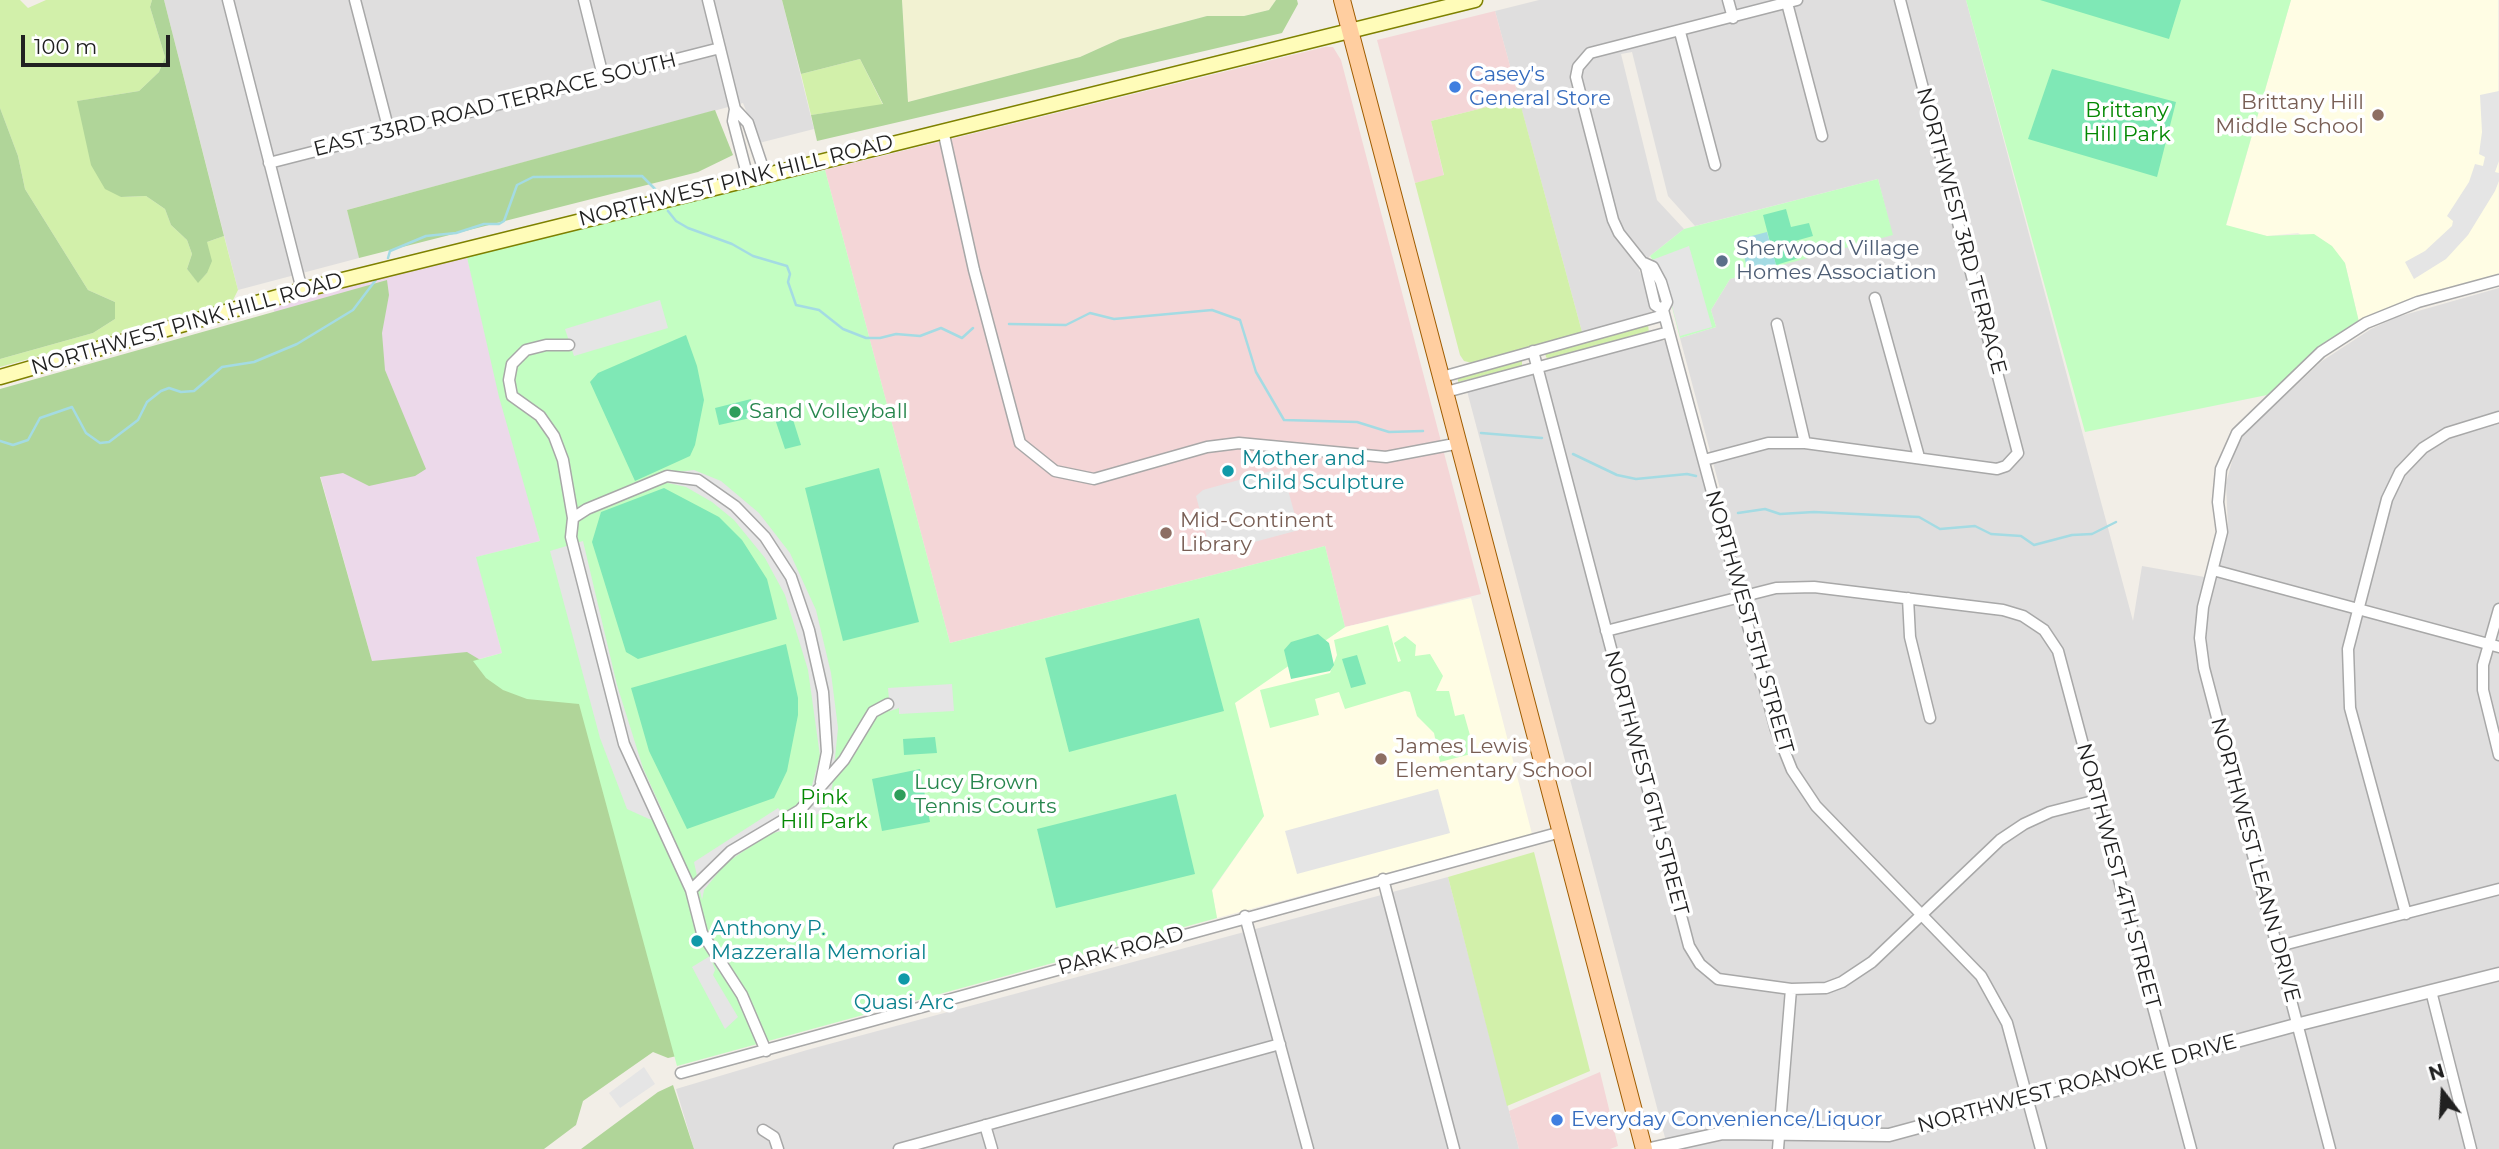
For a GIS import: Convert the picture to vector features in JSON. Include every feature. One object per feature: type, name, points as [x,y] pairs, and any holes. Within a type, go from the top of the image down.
[{"type":"main road","points":[[1342,0],[1644,1149]]},
{"type":"main road","name":"NORTHWEST PINK HILL ROAD","points":[[0,377],[302,290],[1475,0]]},
{"type":"street","points":[[228,0],[302,290]]},
{"type":"street","points":[[355,0],[389,131]]},
{"type":"street","points":[[584,0],[603,76]]},
{"type":"street","points":[[708,0],[735,109],[733,121],[748,178]]},
{"type":"street","points":[[1728,0],[1733,18]]},
{"type":"street","name":"NORTHWEST 3RD TERRACE","points":[[1900,0],[2018,443],[2018,453],[2012,461],[1997,468],[1919,457]]},
{"type":"street","points":[[1715,165],[1680,32],[1792,1],[1822,136]]},
{"type":"street","name":"NORTHWEST 5TH STREET","points":[[1680,32],[1590,53],[1578,66],[1576,77],[1613,220],[1619,233],[1643,262],[1653,267],[1661,282],[1667,302],[1663,312],[1776,730],[1792,770],[1816,806],[1981,976],[2007,1023],[2041,1149]]},
{"type":"street","name":"EAST 33RD ROAD TERRACE SOUTH","points":[[269,163],[720,48]]},
{"type":"street","points":[[735,109],[748,122],[765,174]]},
{"type":"street","points":[[943,130],[974,270],[1020,443],[1055,471],[1094,478],[1207,447],[1239,443],[1386,457],[1460,443]]},
{"type":"street","name":"NORTHWEST LEANN DRIVE","points":[[2330,1149],[2279,946],[2204,668],[2200,638],[2203,607],[2222,532],[2218,502],[2221,469],[2237,433],[2321,352],[2366,323],[2418,302],[2499,280]]},
{"type":"street","points":[[1704,460],[1768,443],[1805,443],[1919,457],[1875,299]]},
{"type":"street","points":[[1444,384],[1533,351],[1663,312]]},
{"type":"street","points":[[1777,324],[1805,443]]},
{"type":"street","points":[[1444,384],[1537,367],[1669,331]]},
{"type":"street","points":[[569,345],[546,345],[526,350],[512,364],[509,380],[512,396],[540,416],[554,436],[564,460],[573,518],[571,537],[624,744],[691,890],[702,933],[742,995],[766,1051]]},
{"type":"street","name":"NORTHWEST 6TH STREET","points":[[1533,351],[1689,946],[1700,964],[1718,979],[1791,989],[1826,988],[1857,975],[2000,840],[2024,824],[2050,812],[2097,800]]},
{"type":"street","points":[[2406,914],[2350,708],[2348,649],[2387,499],[2400,472],[2423,448],[2447,433],[2499,417]]},
{"type":"street","points":[[573,518],[587,509],[667,476],[698,481],[734,506],[765,537],[790,577],[809,630],[823,692],[828,752],[821,783]]},
{"type":"street","points":[[2213,570],[2494,646]]},
{"type":"street","points":[[1606,632],[1776,588],[1814,587],[1908,598],[1910,637],[1930,719]]},
{"type":"street","name":"NORTHWEST 4TH STREET","points":[[1908,598],[2003,610],[2023,616],[2044,630],[2058,651],[2191,1149]]},
{"type":"street","points":[[2499,609],[2494,646],[2483,665],[2483,690],[2499,755]]},
{"type":"street","points":[[691,890],[731,851],[800,810],[844,760],[873,712],[888,704]]},
{"type":"street","name":"PARK ROAD","points":[[681,1073],[1245,916],[1561,832]]},
{"type":"street","points":[[1383,879],[1454,1149]]},
{"type":"street","points":[[2279,946],[2499,889]]},
{"type":"street","points":[[1245,916],[1308,1149]]},
{"type":"street","name":"NORTHWEST ROANOKE DRIVE","points":[[1650,1149],[1723,1133],[1889,1135],[2166,1059],[2499,974]]},
{"type":"street","points":[[1779,1149],[1791,989]]},
{"type":"street","points":[[2431,991],[2472,1149]]},
{"type":"street","points":[[899,1149],[1280,1044]]},
{"type":"street","points":[[985,1125],[992,1149]]},
{"type":"street","points":[[762,1130],[774,1137],[778,1149]]},
{"type":"shaded area","points":[[164,0],[782,0],[814,129],[759,143],[743,103],[347,210],[359,258],[238,290]]},
{"type":"shaded area","points":[[1539,0],[1966,0],[2133,621],[2142,566],[2216,579],[2228,528],[2226,483],[2236,447],[2245,433],[2322,361],[2371,329],[2397,317],[2499,288],[2499,1149],[1668,1149],[1467,391],[1664,341],[1668,345],[1715,519],[1727,515],[1680,338],[1716,327],[1711,310],[1730,279],[1892,234],[1878,179],[1695,226],[1668,196],[1632,52],[1621,54],[1657,200],[1684,229],[1650,256],[1639,270],[1648,291],[1651,312],[1582,332],[1495,11]]},
{"type":"shaded area","name":"Brittany Hill Middle School","points":[[2291,0],[2498,0],[2499,275],[2414,297],[2359,322],[2345,263],[2298,233],[2267,236],[2226,226]]},
{"type":"shaded area","points":[[1495,11],[1519,99],[1431,121],[1444,176],[1415,183],[1377,40]]},
{"type":"shaded area","points":[[1333,47],[1341,60],[1481,594],[1345,627],[1325,546],[950,643],[825,170]]},
{"type":"shaded area","points":[[2499,91],[2499,161],[2495,172],[2499,173],[2499,181],[2495,191],[2468,235],[2446,259],[2414,279],[2405,262],[2425,251],[2452,226],[2453,221],[2447,216],[2469,182],[2475,164],[2483,166],[2485,157],[2479,154],[2482,132],[2480,95]]},
{"type":"shaded area","points":[[1689,246],[1712,327],[1680,336],[1664,276],[1652,260]]},
{"type":"shaded area","points":[[466,253],[540,541],[477,557],[502,653],[379,686],[273,307]]},
{"type":"shaded area","points":[[660,300],[668,328],[574,356],[565,329]]},
{"type":"shaded area","points":[[1282,468],[1299,530],[1217,552],[1215,543],[1209,545],[1196,496],[1203,490]]},
{"type":"shaded area","points":[[694,470],[721,481],[759,513],[790,553],[816,610],[831,673],[838,728],[832,788],[819,813],[803,826],[769,834],[726,863],[704,890],[702,900],[694,862],[778,808],[784,815],[801,802],[811,789],[820,756],[808,670],[785,595],[765,558],[734,520],[712,502],[686,487],[668,483],[661,474]]},
{"type":"shaded area","points":[[583,541],[617,685],[643,768],[667,821],[649,819],[627,809],[600,738],[550,551]]},
{"type":"shaded area","name":"James Lewis Elementary School","points":[[1471,598],[1532,834],[1217,918],[1212,891],[1264,816],[1234,703],[1345,627]]},
{"type":"shaded area","points":[[952,684],[954,711],[899,714],[899,708],[890,711],[888,688]]},
{"type":"shaded area","points":[[1438,789],[1450,833],[1297,874],[1285,831]]},
{"type":"shaded area","points":[[1448,877],[1519,1149],[694,1149],[676,1089],[807,1050]]},
{"type":"shaded area","points":[[710,956],[715,970],[713,975],[738,1017],[725,1029],[692,967]]},
{"type":"shaded area","points":[[644,1067],[655,1084],[620,1108],[609,1093]]},
{"type":"shaded area","points":[[1600,1072],[1618,1146],[1610,1149],[1519,1149],[1509,1111]]},
{"type":"green space","points":[[0,0],[20,0],[28,8],[46,0],[152,0],[150,7],[165,57],[159,72],[139,91],[78,101],[121,197],[146,196],[165,209],[171,225],[187,240],[192,254],[187,269],[198,282],[207,273],[207,242],[224,236],[238,290],[232,302],[0,367],[0,359],[93,333],[115,319],[115,302],[88,290],[25,189],[18,156],[0,108]]},
{"type":"green space","points":[[152,0],[164,0],[224,236],[207,242],[212,261],[207,273],[198,283],[187,269],[192,254],[187,240],[171,225],[165,209],[146,196],[121,197],[105,189],[91,165],[77,101],[139,91],[159,72],[165,57],[150,7]]},
{"type":"green space","points":[[782,0],[902,0],[908,102],[1080,57],[1120,39],[1207,16],[1244,16],[1269,10],[1276,0],[1297,0],[1298,4],[1282,33],[817,141],[811,115],[883,104],[860,59],[801,74]]},
{"type":"green space","points":[[902,0],[1276,0],[1269,10],[1244,16],[1207,16],[1120,39],[1080,57],[908,102]]},
{"type":"green space","name":"Brittany Hill Park","points":[[1966,0],[2291,0],[2226,225],[2267,236],[2314,234],[2332,246],[2345,263],[2359,322],[2267,395],[2085,432]]},
{"type":"green space","points":[[2040,0],[2181,0],[2169,39]]},
{"type":"green space","points":[[860,59],[883,105],[811,115],[801,74]]},
{"type":"green space","points":[[2052,69],[2176,102],[2157,177],[2028,139]]},
{"type":"green space","points":[[1519,99],[1582,332],[1472,363],[1464,361],[1460,355],[1415,183],[1444,175],[1431,121]]},
{"type":"green space","points":[[0,108],[18,156],[25,189],[88,290],[115,302],[115,319],[93,333],[0,359]]},
{"type":"green space","points":[[715,110],[733,155],[698,172],[359,258],[347,210]]},
{"type":"green space","name":"Pink Hill Park","points":[[825,170],[950,643],[1325,546],[1345,627],[1235,703],[1264,816],[1212,890],[1217,918],[677,1066],[579,704],[527,699],[503,690],[486,678],[473,661],[502,653],[476,557],[540,541],[499,397],[466,253]]},
{"type":"green space","points":[[1878,179],[1893,235],[1730,279],[1711,310],[1716,327],[1680,338],[1664,276],[1650,256],[1684,229]]},
{"type":"green space","points":[[1786,209],[1791,227],[1809,223],[1813,236],[1795,241],[1799,258],[1776,265],[1763,215]]},
{"type":"green space","points":[[387,280],[389,295],[382,333],[385,370],[426,469],[415,476],[369,486],[343,473],[320,477],[372,661],[467,652],[497,670],[580,695],[681,1055],[668,1058],[653,1052],[583,1101],[576,1125],[544,1149],[0,1149],[0,389]]},
{"type":"green space","points":[[1648,324],[1649,333],[1549,360],[1546,357],[1545,353]]},
{"type":"green space","points":[[686,335],[697,366],[704,400],[695,445],[690,456],[635,481],[590,382],[598,373]]},
{"type":"green space","points":[[1522,359],[1522,366],[1458,382],[1458,378]]},
{"type":"green space","name":"Sand Volleyball","points":[[751,399],[755,417],[719,425],[715,408]]},
{"type":"green space","points":[[790,410],[801,445],[785,449],[774,416]]},
{"type":"green space","points":[[879,468],[919,622],[843,641],[805,488]]},
{"type":"green space","points":[[664,488],[719,517],[742,540],[767,579],[777,619],[638,659],[626,652],[592,542],[601,512]]},
{"type":"green space","points":[[1199,618],[1224,711],[1069,752],[1045,658]]},
{"type":"green space","points":[[1388,625],[1398,662],[1401,661],[1394,643],[1405,636],[1416,645],[1415,656],[1430,654],[1443,676],[1436,691],[1449,691],[1455,716],[1464,714],[1475,753],[1440,762],[1434,733],[1417,716],[1410,692],[1405,691],[1345,709],[1339,692],[1315,699],[1319,715],[1270,728],[1260,690],[1330,673],[1337,655],[1334,640]]},
{"type":"green space","points":[[1318,634],[1329,643],[1334,665],[1330,671],[1291,679],[1284,650],[1291,642]]},
{"type":"green space","points":[[786,644],[798,698],[798,715],[787,771],[774,798],[687,829],[649,751],[631,688]]},
{"type":"green space","points":[[1357,655],[1366,684],[1351,688],[1342,659]]},
{"type":"green space","points":[[935,737],[937,753],[904,755],[903,739]]},
{"type":"green space","name":"Lucy Brown Tennis Courts","points":[[920,769],[930,822],[882,831],[872,779]]},
{"type":"green space","points":[[1176,794],[1195,874],[1056,908],[1037,829]]},
{"type":"green space","points":[[1534,852],[1590,1071],[1507,1106],[1448,877]]},
{"type":"green space","points":[[673,1085],[694,1149],[581,1149],[658,1092]]},
{"type":"water","points":[[1767,232],[1776,265],[1748,272],[1740,239]]},
{"type":"waterway","points":[[388,258],[390,251],[426,236],[456,233],[484,224],[499,224],[504,221],[517,185],[533,177],[642,176],[655,189]]},
{"type":"waterway","points":[[668,211],[676,221],[688,228],[732,244],[753,256],[787,266],[790,274],[788,282],[796,305],[819,310],[843,329],[866,338],[896,334],[920,336],[941,328],[962,338],[973,328]]},
{"type":"waterway","points":[[0,441],[13,445],[28,440],[40,418],[72,407],[86,433],[100,443],[109,442],[138,420],[147,402],[161,391],[169,388],[181,392],[194,391],[222,367],[254,362],[297,344],[353,310],[378,277]]},
{"type":"waterway","points":[[1009,324],[1066,325],[1090,313],[1114,319],[1212,310],[1240,320],[1256,372],[1284,420],[1357,422],[1389,432],[1423,431]]},
{"type":"waterway","points":[[1481,433],[1542,438]]},
{"type":"waterway","points":[[1573,454],[1617,475],[1636,479],[1687,474],[1696,476]]},
{"type":"waterway","points":[[1738,513],[1765,509],[1780,514],[1814,512],[1919,517],[1940,529],[1975,526],[1991,534],[2021,536],[2034,545],[2072,535],[2092,534],[2116,522]]},
{"type":"place","name":"Casey's General Store","points":[[1455,87]]},
{"type":"place","name":"Brittany Hill Middle School","points":[[2378,115]]},
{"type":"place","name":"Sherwood Village Homes Association","points":[[1722,261]]},
{"type":"place","name":"Sand Volleyball","points":[[735,412]]},
{"type":"place","name":"Mother and Child Sculpture","points":[[1228,471]]},
{"type":"place","name":"Mid-Continent Library","points":[[1166,533]]},
{"type":"place","name":"James Lewis Elementary School","points":[[1381,759]]},
{"type":"place","name":"Lucy Brown Tennis Courts","points":[[900,795]]},
{"type":"place","name":"Anthony P. Mazzeralla Memorial","points":[[697,941]]},
{"type":"place","name":"Quasi Arc","points":[[904,979]]},
{"type":"place","name":"Everyday Convenience/Liquor","points":[[1557,1120]]}]
